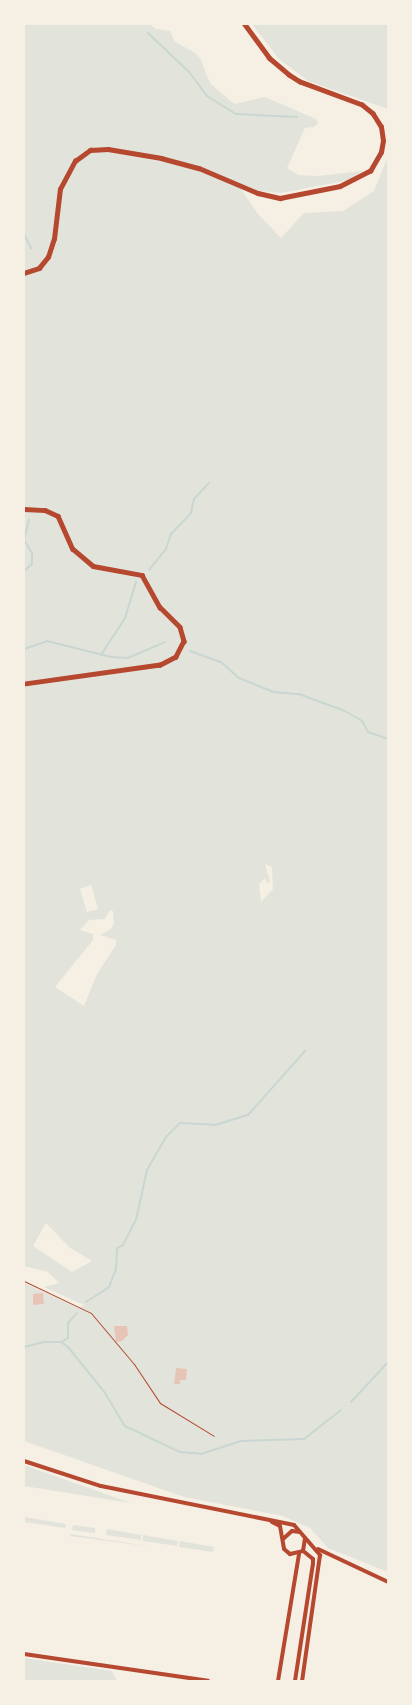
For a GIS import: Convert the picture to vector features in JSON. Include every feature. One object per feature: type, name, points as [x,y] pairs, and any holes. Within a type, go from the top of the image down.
[{"type":"street","points":[[24,273],[39,268],[48,257],[54,239],[60,189],[75,161],[90,150],[108,149],[161,158],[199,168],[258,193],[280,198],[340,186],[370,171],[381,152],[383,141],[381,127],[373,114],[362,105],[300,82],[289,75],[269,58],[244,24]]},
{"type":"street","points":[[24,509],[45,510],[58,516],[73,549],[93,566],[142,575],[160,607],[180,627],[184,641],[176,657],[160,665],[24,684]]},
{"type":"street","points":[[24,1461],[101,1486],[294,1525],[316,1548],[329,1556],[388,1582]]},
{"type":"street","points":[[270,1520],[280,1526],[287,1552],[329,1556]]},
{"type":"street","points":[[283,1541],[287,1533],[301,1532]]},
{"type":"street","points":[[278,1681],[305,1538]]},
{"type":"street","points":[[302,1679],[320,1555],[316,1548]]},
{"type":"street","points":[[295,1681],[313,1566],[310,1555]]},
{"type":"street","points":[[24,1654],[208,1681]]},
{"type":"path","points":[[24,1281],[91,1313],[134,1364],[160,1403],[214,1436]]},
{"type":"shaded area","points":[[24,24],[149,24],[156,29],[170,31],[175,42],[194,52],[200,58],[210,83],[234,104],[265,97],[316,119],[318,123],[314,127],[305,128],[287,168],[299,175],[318,176],[362,171],[350,180],[280,193],[241,189],[258,214],[281,238],[304,213],[343,211],[374,191],[388,156],[388,1572],[328,1548],[310,1528],[283,1516],[184,1497],[24,1441],[24,1283],[79,1308],[84,1305],[44,1287],[59,1283],[48,1272],[24,1266]],"holes":[[[265,864],[272,867],[273,889],[261,902],[259,884],[265,878],[267,883],[270,882]],[[91,885],[98,909],[87,912],[80,889]],[[110,910],[113,911],[114,923],[111,929],[100,935],[116,940],[116,945],[97,974],[84,1006],[55,987],[93,940],[93,934],[80,930],[89,920],[105,919]],[[46,1223],[69,1247],[92,1261],[72,1272],[33,1246]]]},
{"type":"shaded area","points":[[252,24],[388,24],[388,109],[308,81],[279,59]]},
{"type":"shaded area","points":[[24,1465],[131,1503],[24,1486]]},
{"type":"shaded area","points":[[24,1517],[66,1524],[65,1528],[24,1522]]},
{"type":"shaded area","points":[[73,1525],[95,1528],[95,1533],[72,1530]]},
{"type":"shaded area","points":[[107,1529],[141,1535],[141,1540],[106,1535]]},
{"type":"shaded area","points":[[71,1534],[153,1547],[70,1536]]},
{"type":"shaded area","points":[[143,1535],[178,1541],[177,1546],[143,1541]]},
{"type":"shaded area","points":[[180,1541],[214,1547],[213,1552],[179,1547]]},
{"type":"shaded area","points":[[24,1658],[112,1671],[117,1681],[24,1681]]},
{"type":"building","points":[[43,1293],[44,1304],[33,1305],[33,1294]]},
{"type":"building","points":[[114,1326],[127,1326],[128,1335],[122,1341],[116,1342]]},
{"type":"building","points":[[176,1368],[187,1369],[186,1380],[180,1380],[180,1384],[174,1384]]},
{"type":"waterway","points":[[148,33],[189,72],[207,96],[236,114],[297,117]]},
{"type":"waterway","points":[[24,234],[31,248]]},
{"type":"waterway","points":[[149,570],[166,549],[171,534],[191,513],[194,499],[209,483]]},
{"type":"waterway","points":[[24,571],[32,564],[32,553],[24,540],[29,520]]},
{"type":"waterway","points":[[101,655],[125,618],[136,582]]},
{"type":"waterway","points":[[24,649],[47,641],[111,657],[128,658],[165,642]]},
{"type":"waterway","points":[[190,651],[221,662],[239,678],[274,692],[299,694],[345,711],[362,721],[368,732],[388,739]]},
{"type":"waterway","points":[[86,1302],[109,1287],[116,1269],[117,1248],[123,1245],[136,1220],[147,1170],[166,1137],[180,1123],[215,1125],[248,1115],[305,1051]]},
{"type":"waterway","points":[[61,1342],[68,1338],[68,1323],[77,1313]]},
{"type":"waterway","points":[[24,1347],[44,1342],[61,1342],[68,1347],[105,1393],[125,1426],[180,1452],[201,1454],[241,1441],[304,1439],[341,1410]]},
{"type":"waterway","points":[[351,1402],[388,1362]]}]
